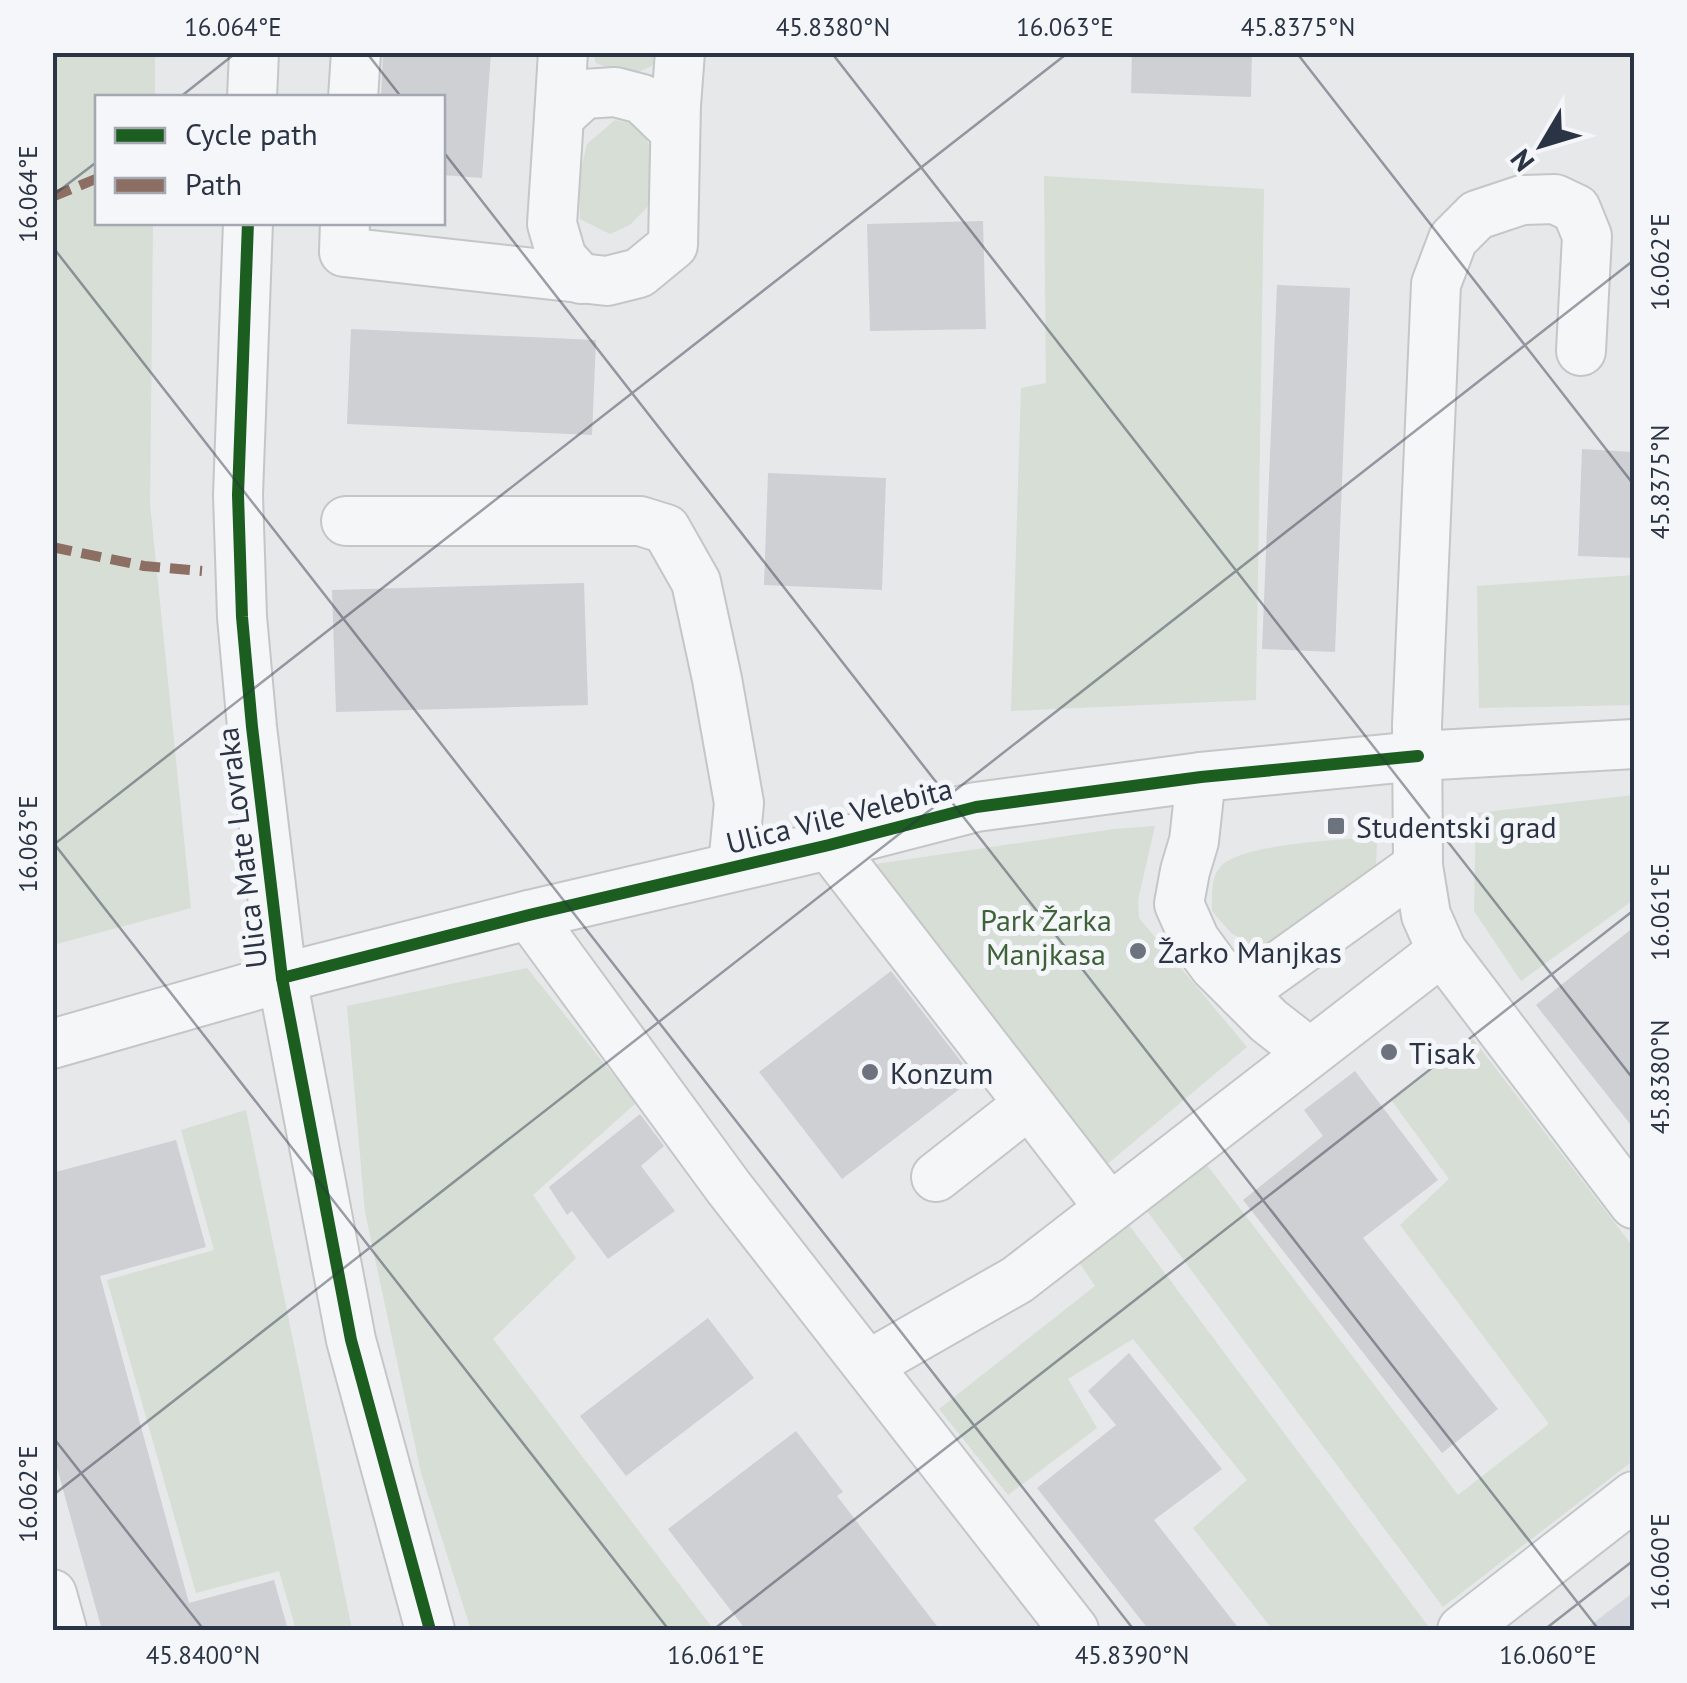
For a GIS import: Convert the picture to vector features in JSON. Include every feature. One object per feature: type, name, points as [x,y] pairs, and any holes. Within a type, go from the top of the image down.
[{"type":"street","points":[[252,95],[254,52]]},
{"type":"street","points":[[354,95],[356,52]]},
{"type":"street","points":[[563,52],[552,224],[562,258],[581,278]]},
{"type":"street","points":[[346,225],[344,252],[607,282],[639,272],[673,245],[680,52]]},
{"type":"street","points":[[560,118],[584,94],[615,92],[642,99],[676,132]]},
{"type":"street","points":[[1581,351],[1587,236],[1576,209],[1556,198],[1522,200],[1476,215],[1453,239],[1436,284],[1417,725],[1418,866],[1426,915],[1442,951],[1634,1204]]},
{"type":"street","name":"Ulica Mate Lovraka","points":[[248,225],[238,495],[242,617],[282,978],[352,1340],[430,1630]]},
{"type":"street","points":[[346,522],[640,522],[666,529],[696,582],[716,679],[739,803],[734,866]]},
{"type":"street","name":"Ulica Vile Velebita","points":[[52,1044],[282,978],[976,808],[1202,777],[1418,756],[1634,744]]},
{"type":"street","points":[[1202,777],[1194,841],[1179,904],[1195,940],[1214,966],[1269,1021],[1308,1052]]},
{"type":"street","points":[[830,845],[1095,1189]]},
{"type":"street","points":[[1241,994],[1418,866]]},
{"type":"street","points":[[529,915],[729,1188],[868,1365],[1064,1627]]},
{"type":"street","points":[[868,1365],[1017,1280],[1442,951]]},
{"type":"street","points":[[936,1177],[1029,1104]]},
{"type":"street","points":[[1462,1630],[1634,1496]]},
{"type":"street","points":[[52,1594],[62,1630]]},
{"type":"shaded area","points":[[1634,1592],[1634,1630],[1584,1630]]},
{"type":"green space","points":[[53,52],[155,53],[155,95],[95,95],[95,225],[153,225],[150,504],[191,908],[53,945]]},
{"type":"green space","points":[[593,53],[657,53],[652,66],[629,76],[596,63]]},
{"type":"green space","points":[[615,120],[639,125],[657,160],[650,204],[630,225],[610,234],[580,219],[579,178],[587,144]]},
{"type":"green space","points":[[1044,176],[1264,189],[1256,700],[1011,711],[1021,388],[1046,383]]},
{"type":"green space","points":[[1634,575],[1634,705],[1479,708],[1477,586]]},
{"type":"green space","points":[[1634,795],[1634,903],[1521,981],[1474,911],[1476,813]]},
{"type":"green space","name":"Park Žarka Manjkasa","points":[[1155,826],[1138,900],[1139,918],[1247,1047],[1099,1171],[876,864]]},
{"type":"green space","points":[[1358,838],[1377,841],[1376,867],[1299,927],[1260,950],[1231,933],[1212,911],[1215,876],[1231,859],[1286,845]]},
{"type":"green space","points":[[527,968],[636,1103],[533,1195],[576,1258],[493,1339],[714,1630],[471,1630],[421,1473],[365,1212],[347,1006]]},
{"type":"green space","points":[[1473,1039],[1634,1248],[1634,1460],[1443,1607],[1147,1211],[1207,1165],[1458,1495],[1549,1424],[1400,1225],[1449,1179],[1392,1101]]},
{"type":"green space","points":[[246,1110],[352,1630],[296,1630],[279,1571],[196,1593],[107,1280],[214,1250],[181,1130]]},
{"type":"green space","points":[[1123,1217],[1431,1630],[1273,1630],[1193,1528],[1247,1480],[1133,1339],[1068,1379],[1097,1428],[1008,1495],[939,1409],[1095,1286],[1077,1259]]},
{"type":"building","points":[[383,52],[491,52],[482,178],[445,175],[445,95],[381,95]]},
{"type":"building","points":[[1132,52],[1252,52],[1251,97],[1131,93]]},
{"type":"building","points":[[983,221],[986,329],[870,331],[867,224]]},
{"type":"building","points":[[1277,285],[1350,288],[1335,652],[1262,649]]},
{"type":"building","points":[[351,329],[596,340],[592,435],[347,424]]},
{"type":"building","points":[[1582,449],[1634,452],[1634,558],[1578,556]]},
{"type":"building","points":[[768,473],[886,478],[882,590],[764,585]]},
{"type":"building","points":[[584,583],[588,705],[336,712],[332,590]]},
{"type":"building","points":[[1634,927],[1634,1129],[1536,1005]]},
{"type":"building","name":"Konzum","points":[[891,971],[974,1078],[842,1179],[759,1072]]},
{"type":"building","points":[[1355,1071],[1438,1180],[1363,1238],[1498,1409],[1442,1453],[1243,1200],[1323,1136],[1304,1110]]},
{"type":"building","points":[[640,1114],[664,1146],[641,1166],[675,1211],[608,1259],[572,1211],[567,1215],[549,1187]]},
{"type":"building","points":[[176,1140],[206,1247],[100,1276],[189,1603],[274,1580],[288,1630],[102,1630],[52,1450],[52,1173]]},
{"type":"building","points":[[708,1318],[754,1378],[626,1476],[580,1416]]},
{"type":"building","points":[[1129,1353],[1222,1469],[1154,1520],[1240,1630],[1149,1630],[1037,1488],[1116,1425],[1088,1391]]},
{"type":"building","points":[[796,1431],[843,1492],[837,1496],[940,1630],[746,1630],[668,1529]]},
{"type":"marked path","points":[[52,197],[95,179]]},
{"type":"marked path","points":[[52,547],[144,566],[202,571]]},
{"type":"cycle path","points":[[248,225],[238,495],[242,617],[282,978],[351,1340],[430,1630]]},
{"type":"cycle path","points":[[282,978],[976,807],[1201,777],[1418,756]]},
{"type":"place","name":"Studentski grad","points":[[1336,826]]},
{"type":"place","name":"Žarko Manjkas","points":[[1138,951]]},
{"type":"place","name":"Tisak","points":[[1389,1052]]},
{"type":"place","name":"Konzum","points":[[870,1072]]}]
